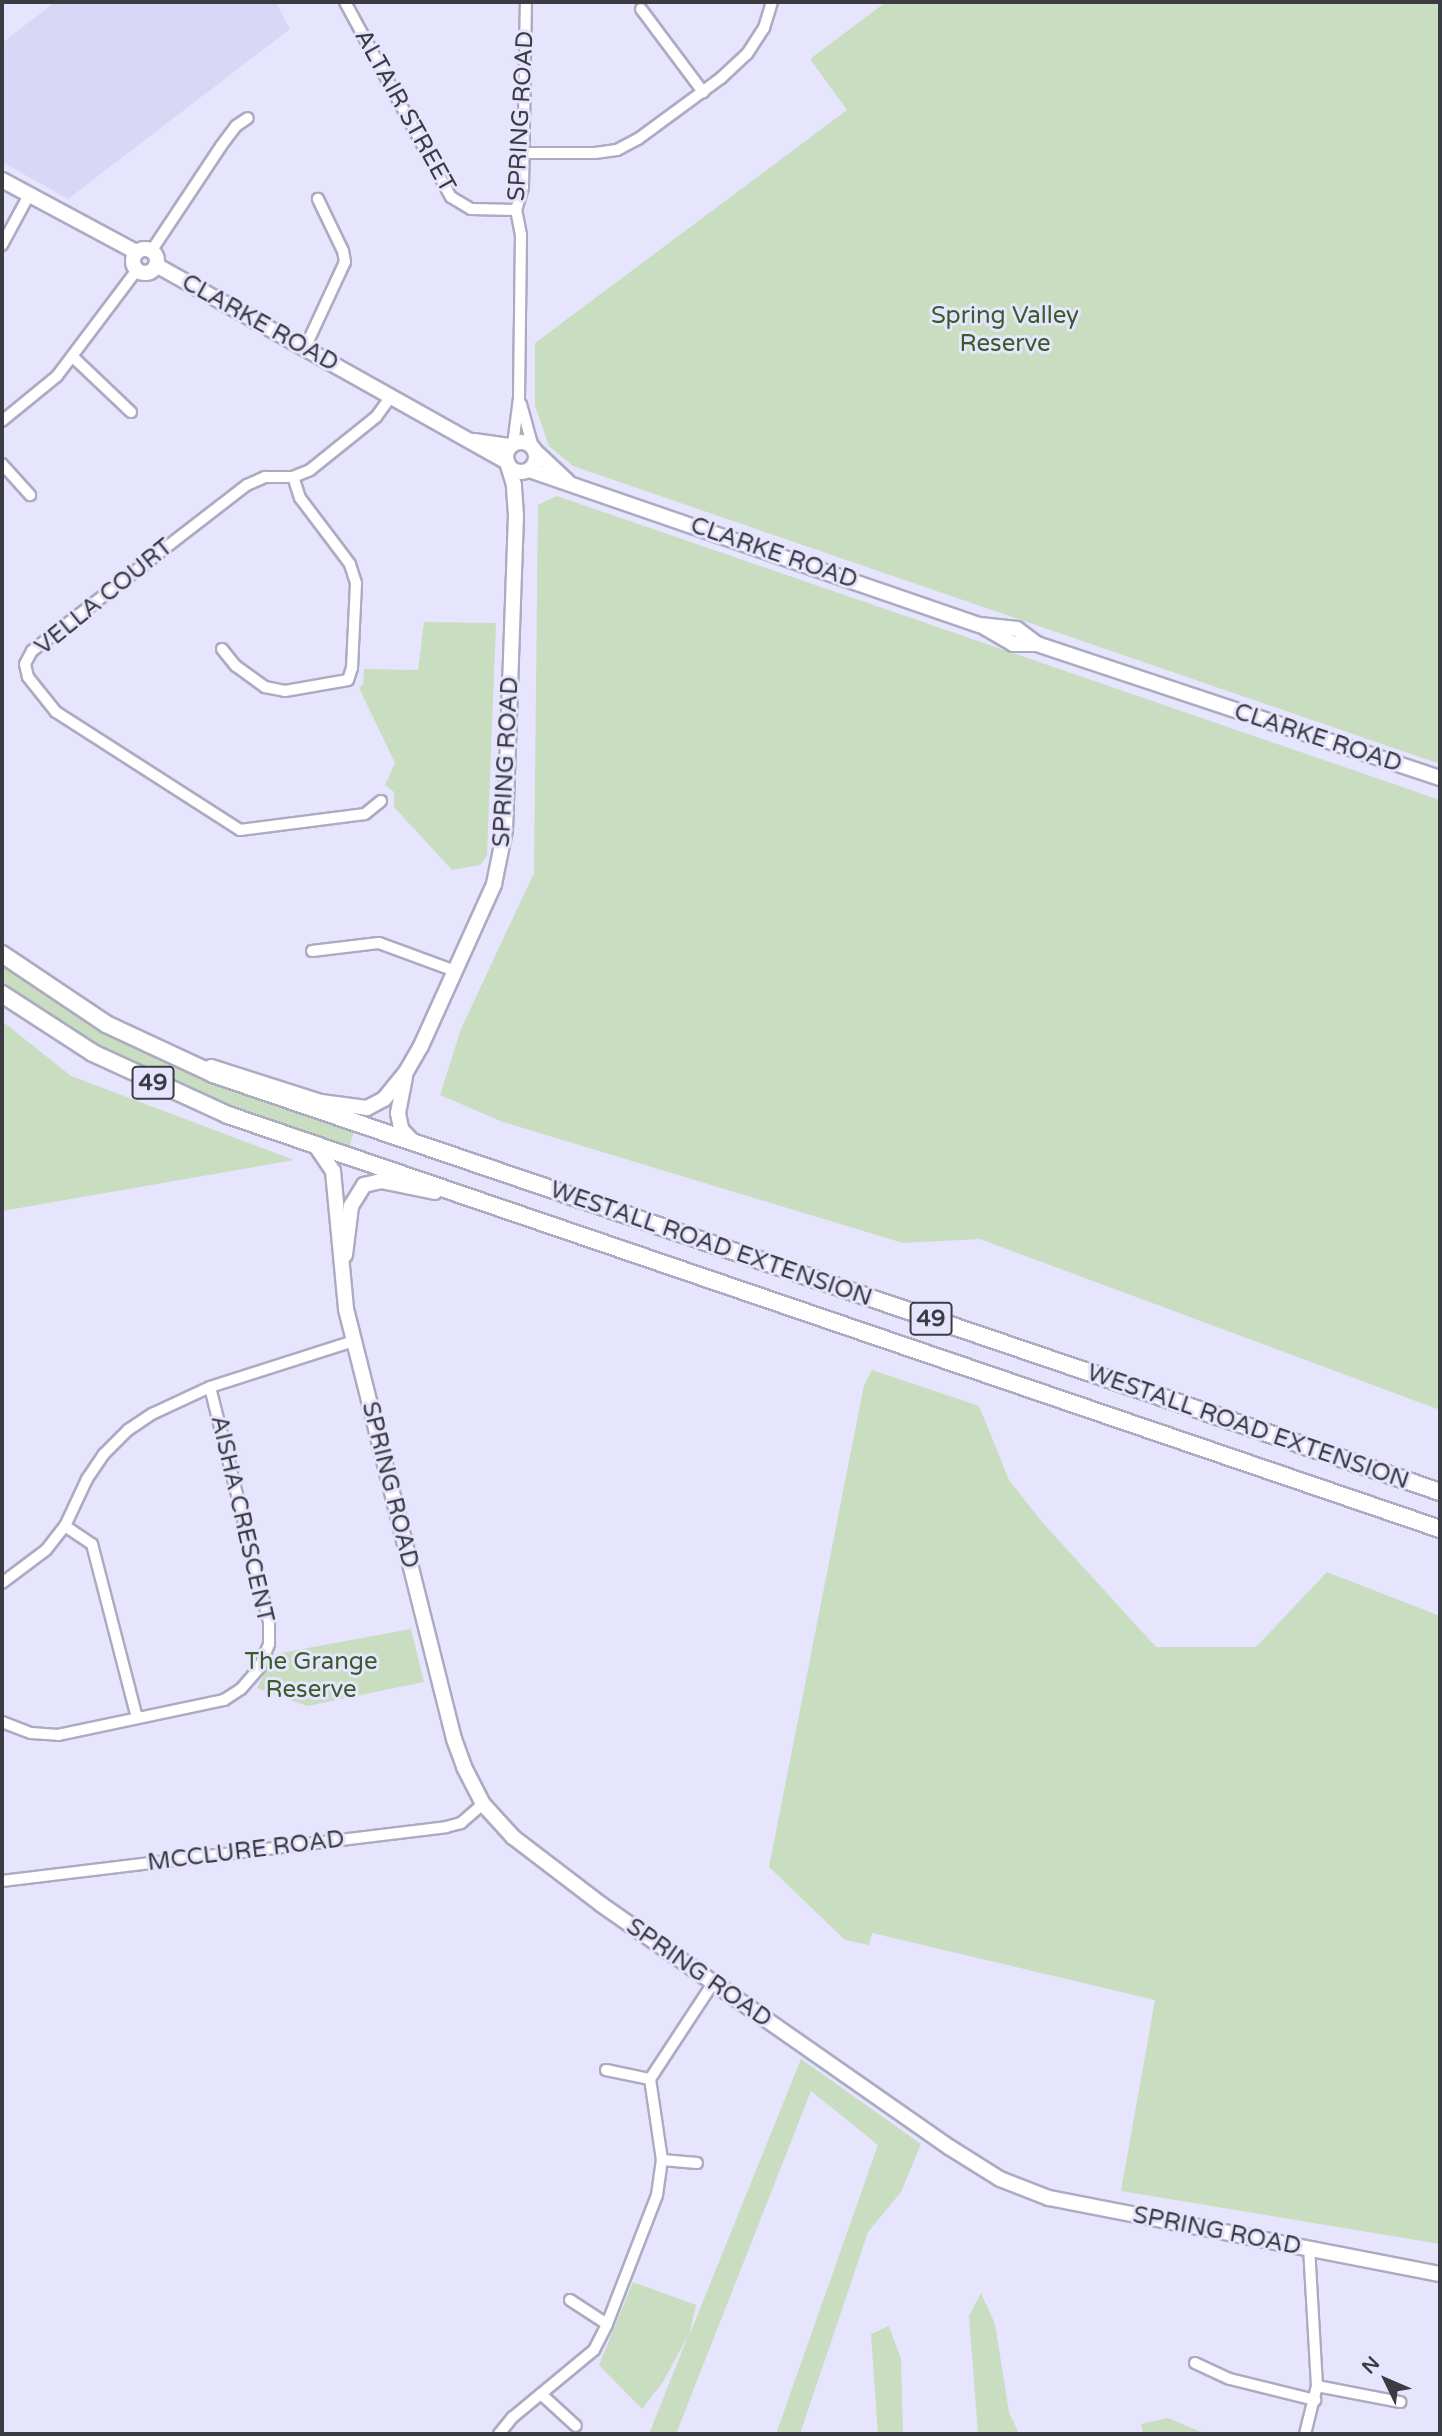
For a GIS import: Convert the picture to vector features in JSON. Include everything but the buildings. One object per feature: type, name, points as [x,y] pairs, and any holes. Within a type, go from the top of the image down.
[{"type":"highway","name":"WESTALL ROAD EXTENSION","points":[[2,954],[106,1024],[183,1062],[1440,1492]]},
{"type":"highway","name":"WESTALL ROAD EXTENSION","points":[[2,995],[93,1053],[163,1088],[228,1115],[1440,1529]]},
{"type":"main road","points":[[2,180],[136,252]]},
{"type":"main road","points":[[143,248],[152,250],[156,265],[148,273],[137,270],[132,259],[136,252],[143,248]]},
{"type":"main road","name":"CLARKE ROAD","points":[[156,265],[474,441],[485,451],[507,463]]},
{"type":"main road","name":"CLARKE ROAD","points":[[474,441],[512,445]]},
{"type":"main road","points":[[523,442],[534,449],[535,464],[528,471],[516,471],[507,463],[507,453],[512,445],[523,442]]},
{"type":"main road","name":"CLARKE ROAD","points":[[534,449],[568,482]]},
{"type":"main road","name":"SPRING ROAD","points":[[414,1143],[401,1129],[398,1113],[407,1072],[494,884],[505,830],[516,516],[514,485],[507,463]]},
{"type":"main road","name":"CLARKE ROAD","points":[[528,471],[568,482],[980,625],[1017,629],[1037,644],[1440,778]]},
{"type":"main road","name":"SPRING ROAD","points":[[516,516],[528,471]]},
{"type":"main road","name":"SPRING ROAD","points":[[183,1062],[231,1072],[321,1102],[373,1107],[384,1099],[407,1072]]},
{"type":"main road","name":"SPRING ROAD","points":[[316,1146],[333,1171],[343,1284],[354,1341],[454,1739],[464,1767],[483,1804],[535,1856],[713,1983],[1000,2179],[1049,2198],[1440,2274]]},
{"type":"main road","name":"SPRING ROAD","points":[[343,1284],[351,1206],[364,1185],[382,1181],[394,1182],[498,1208]]},
{"type":"street","name":"ALTAIR STREET","points":[[345,2],[451,197],[471,209],[516,210]]},
{"type":"street","name":"SPRING ROAD","points":[[512,445],[519,398],[521,230],[516,210],[523,187],[526,2]]},
{"type":"street","points":[[523,153],[596,153],[617,150],[638,139],[734,67],[758,41],[772,2]]},
{"type":"street","points":[[641,9],[703,92]]},
{"type":"street","points":[[152,250],[221,146],[236,126],[248,118]]},
{"type":"street","points":[[2,245],[29,195]]},
{"type":"street","points":[[305,348],[345,262],[344,251],[318,200]]},
{"type":"street","points":[[2,421],[42,390],[73,357],[124,284],[137,270]]},
{"type":"street","points":[[73,357],[131,412]]},
{"type":"street","name":"VELLA COURT","points":[[381,801],[365,814],[240,830],[56,712],[28,677],[25,664],[32,651],[247,485],[265,477],[293,477],[310,470],[376,417],[391,396]]},
{"type":"street","name":"SPRING ROAD","points":[[519,398],[534,449]]},
{"type":"street","points":[[2,464],[30,495]]},
{"type":"street","points":[[222,649],[236,666],[265,687],[285,691],[348,680],[352,668],[356,583],[350,564],[300,499],[293,477]]},
{"type":"street","points":[[312,951],[379,943],[455,971]]},
{"type":"street","points":[[2,1583],[17,1575],[46,1550],[65,1526],[87,1479],[103,1455],[120,1438],[152,1414],[210,1387],[354,1341]]},
{"type":"street","name":"AISHA CRESCENT","points":[[2,1721],[31,1732],[58,1734],[137,1718],[224,1700],[241,1689],[259,1668],[269,1644],[269,1622],[210,1387]]},
{"type":"street","points":[[65,1526],[92,1544],[137,1718]]},
{"type":"street","name":"MCCLURE ROAD","points":[[2,1881],[446,1827],[461,1823],[483,1804]]},
{"type":"street","points":[[499,2434],[513,2417],[594,2350],[607,2325],[657,2195],[662,2160],[650,2079],[713,1983]]},
{"type":"street","points":[[606,2070],[650,2079]]},
{"type":"street","points":[[662,2160],[697,2163]]},
{"type":"street","points":[[1304,2434],[1317,2386],[1309,2249]]},
{"type":"street","points":[[570,2300],[607,2325]]},
{"type":"street","points":[[1195,2363],[1230,2379],[1315,2400]]},
{"type":"street","points":[[1317,2386],[1400,2402]]},
{"type":"street","points":[[541,2394],[576,2426]]},
{"type":"shaded area","points":[[55,2],[276,2],[290,29],[68,199],[2,162],[2,43]]},
{"type":"green space","name":"Spring Valley Reserve","points":[[886,2],[1440,2],[1440,764],[573,466],[549,446],[535,406],[535,343],[847,110],[810,59]]},
{"type":"green space","points":[[557,496],[1440,800],[1440,1410],[980,1239],[903,1243],[503,1122],[440,1095],[461,1029],[534,873],[538,505]]},
{"type":"green space","points":[[424,622],[496,623],[487,856],[480,865],[452,870],[394,807],[394,792],[385,785],[395,763],[359,688],[363,685],[364,669],[418,670]]},
{"type":"green space","points":[[2,965],[90,1022],[355,1129],[348,1151],[229,1109],[110,1053],[2,983]]},
{"type":"green space","points":[[2,1021],[71,1076],[294,1160],[2,1211]]},
{"type":"green space","points":[[872,1370],[979,1406],[1009,1480],[1042,1522],[1156,1647],[1256,1647],[1327,1572],[1440,1616],[1440,2244],[1121,2191],[1155,2000],[872,1933],[869,1945],[845,1940],[769,1867],[864,1385]]},
{"type":"green space","name":"The Grange Reserve","points":[[411,1629],[424,1682],[307,1706],[257,1688],[275,1654]]},
{"type":"green space","points":[[801,2059],[921,2144],[901,2192],[868,2232],[800,2434],[776,2434],[878,2145],[811,2091],[676,2434],[649,2434],[688,2336],[663,2382],[642,2409],[599,2365],[633,2282],[696,2305],[689,2336]]},
{"type":"green space","points":[[981,2293],[995,2324],[1009,2412],[1019,2434],[978,2434],[969,2316]]},
{"type":"green space","points":[[889,2326],[901,2359],[903,2434],[878,2434],[871,2334]]},
{"type":"green space","points":[[1168,2418],[1206,2434],[1143,2434],[1141,2424]]}]
